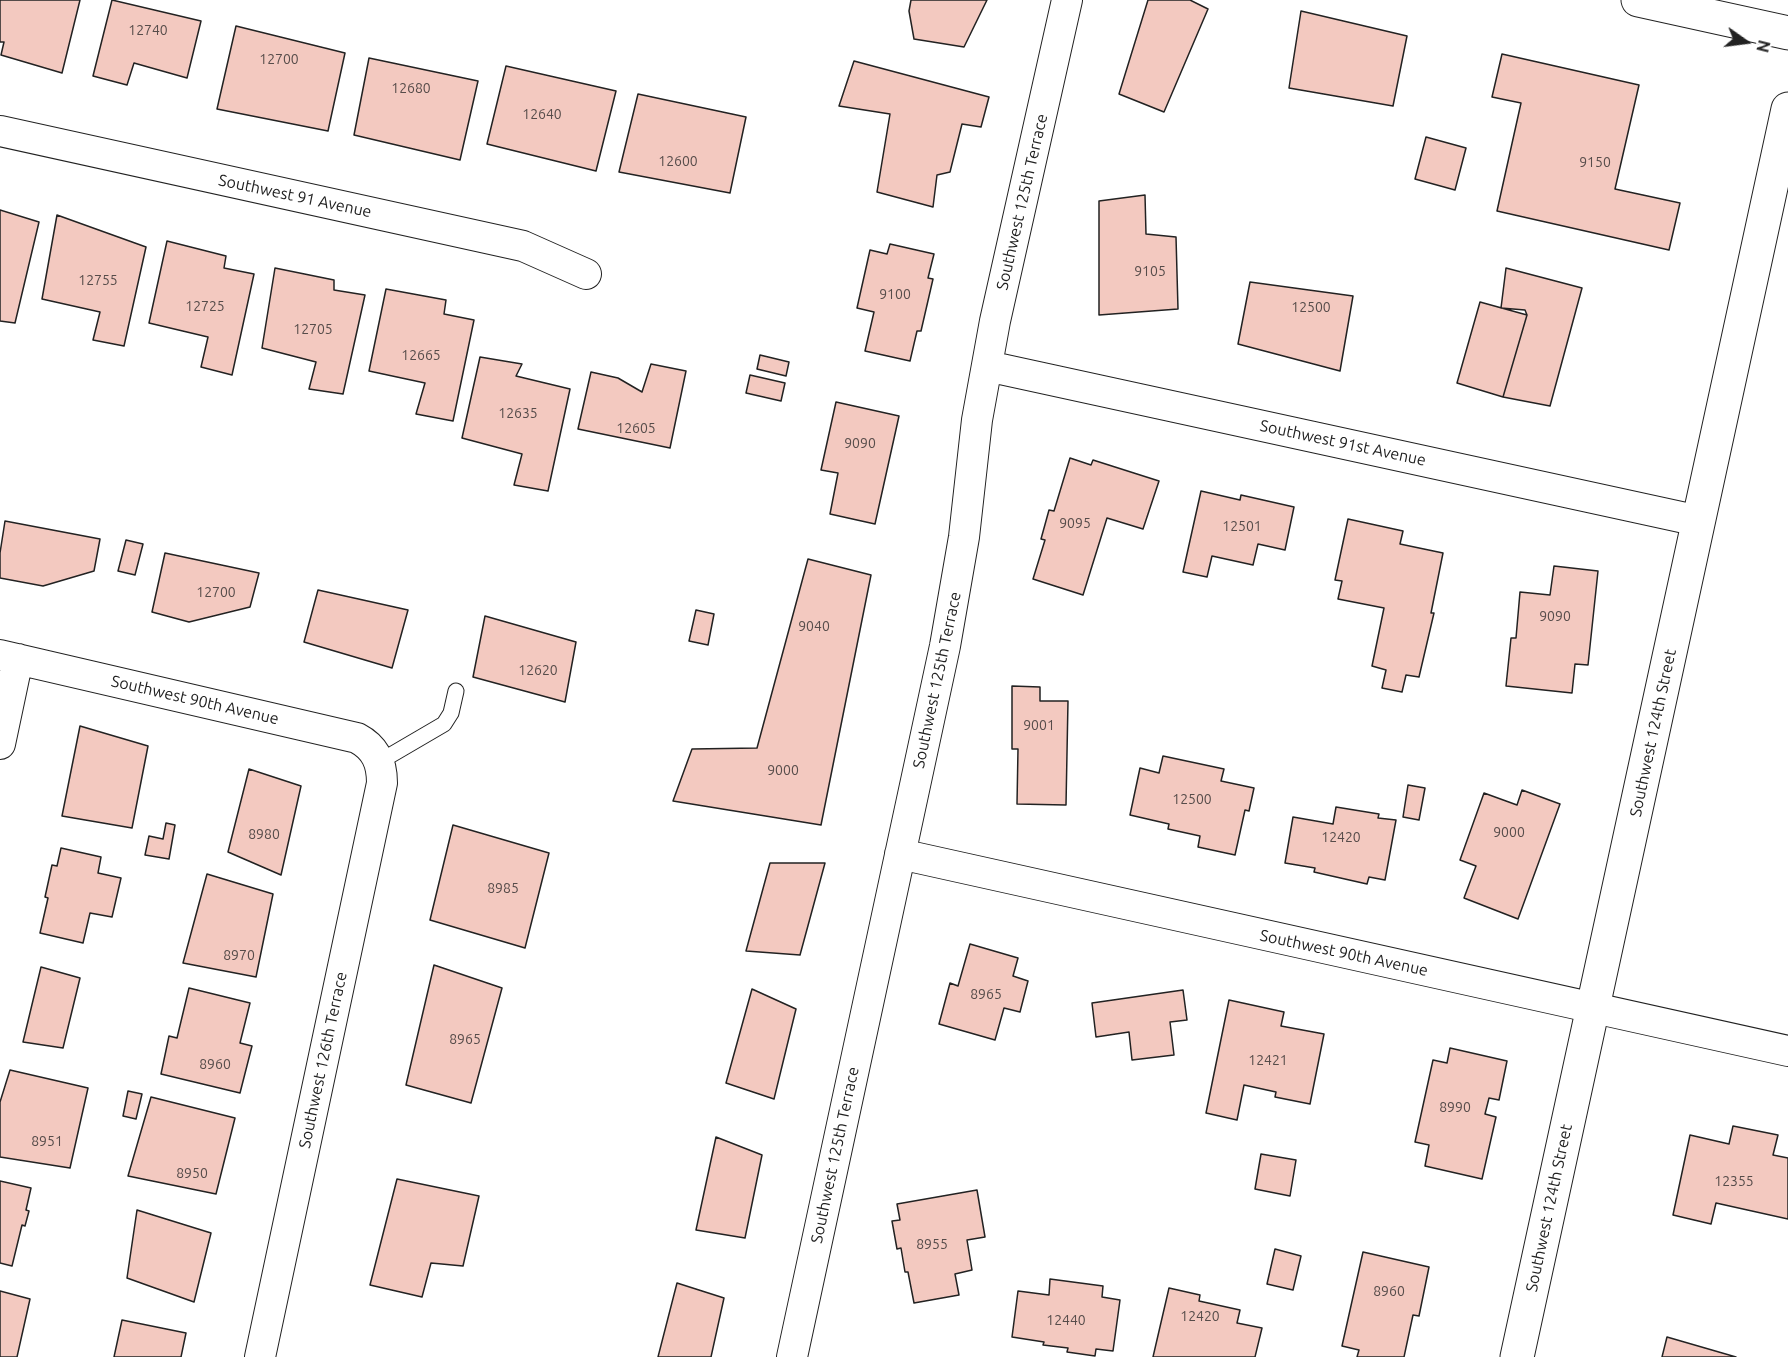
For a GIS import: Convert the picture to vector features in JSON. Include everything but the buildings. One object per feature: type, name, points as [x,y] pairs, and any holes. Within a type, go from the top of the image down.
[{"type":"street","name":"Southwest 125th Terrace","points":[[792,1357],[957,581],[975,430],[997,309],[1067,0]]},
{"type":"street","points":[[1638,0],[1788,33]]},
{"type":"street","name":"Southwest 124th Street","points":[[1516,1357],[1788,109]]},
{"type":"street","name":"Southwest 91 Avenue","points":[[0,131],[523,246],[586,274]]},
{"type":"street","name":"Southwest 91st Avenue","points":[[987,366],[1699,521]]},
{"type":"street","points":[[0,744],[9,657]]},
{"type":"street","name":"Southwest 90th Avenue","points":[[9,657],[357,738],[373,749],[379,762]]},
{"type":"street","name":"Southwest 126th Terrace","points":[[260,1357],[382,783],[379,762]]},
{"type":"street","name":"Southwest 90th Avenue","points":[[900,854],[1788,1051]]},
{"type":"lane","points":[[379,762],[444,724],[451,713],[456,691]]}]
